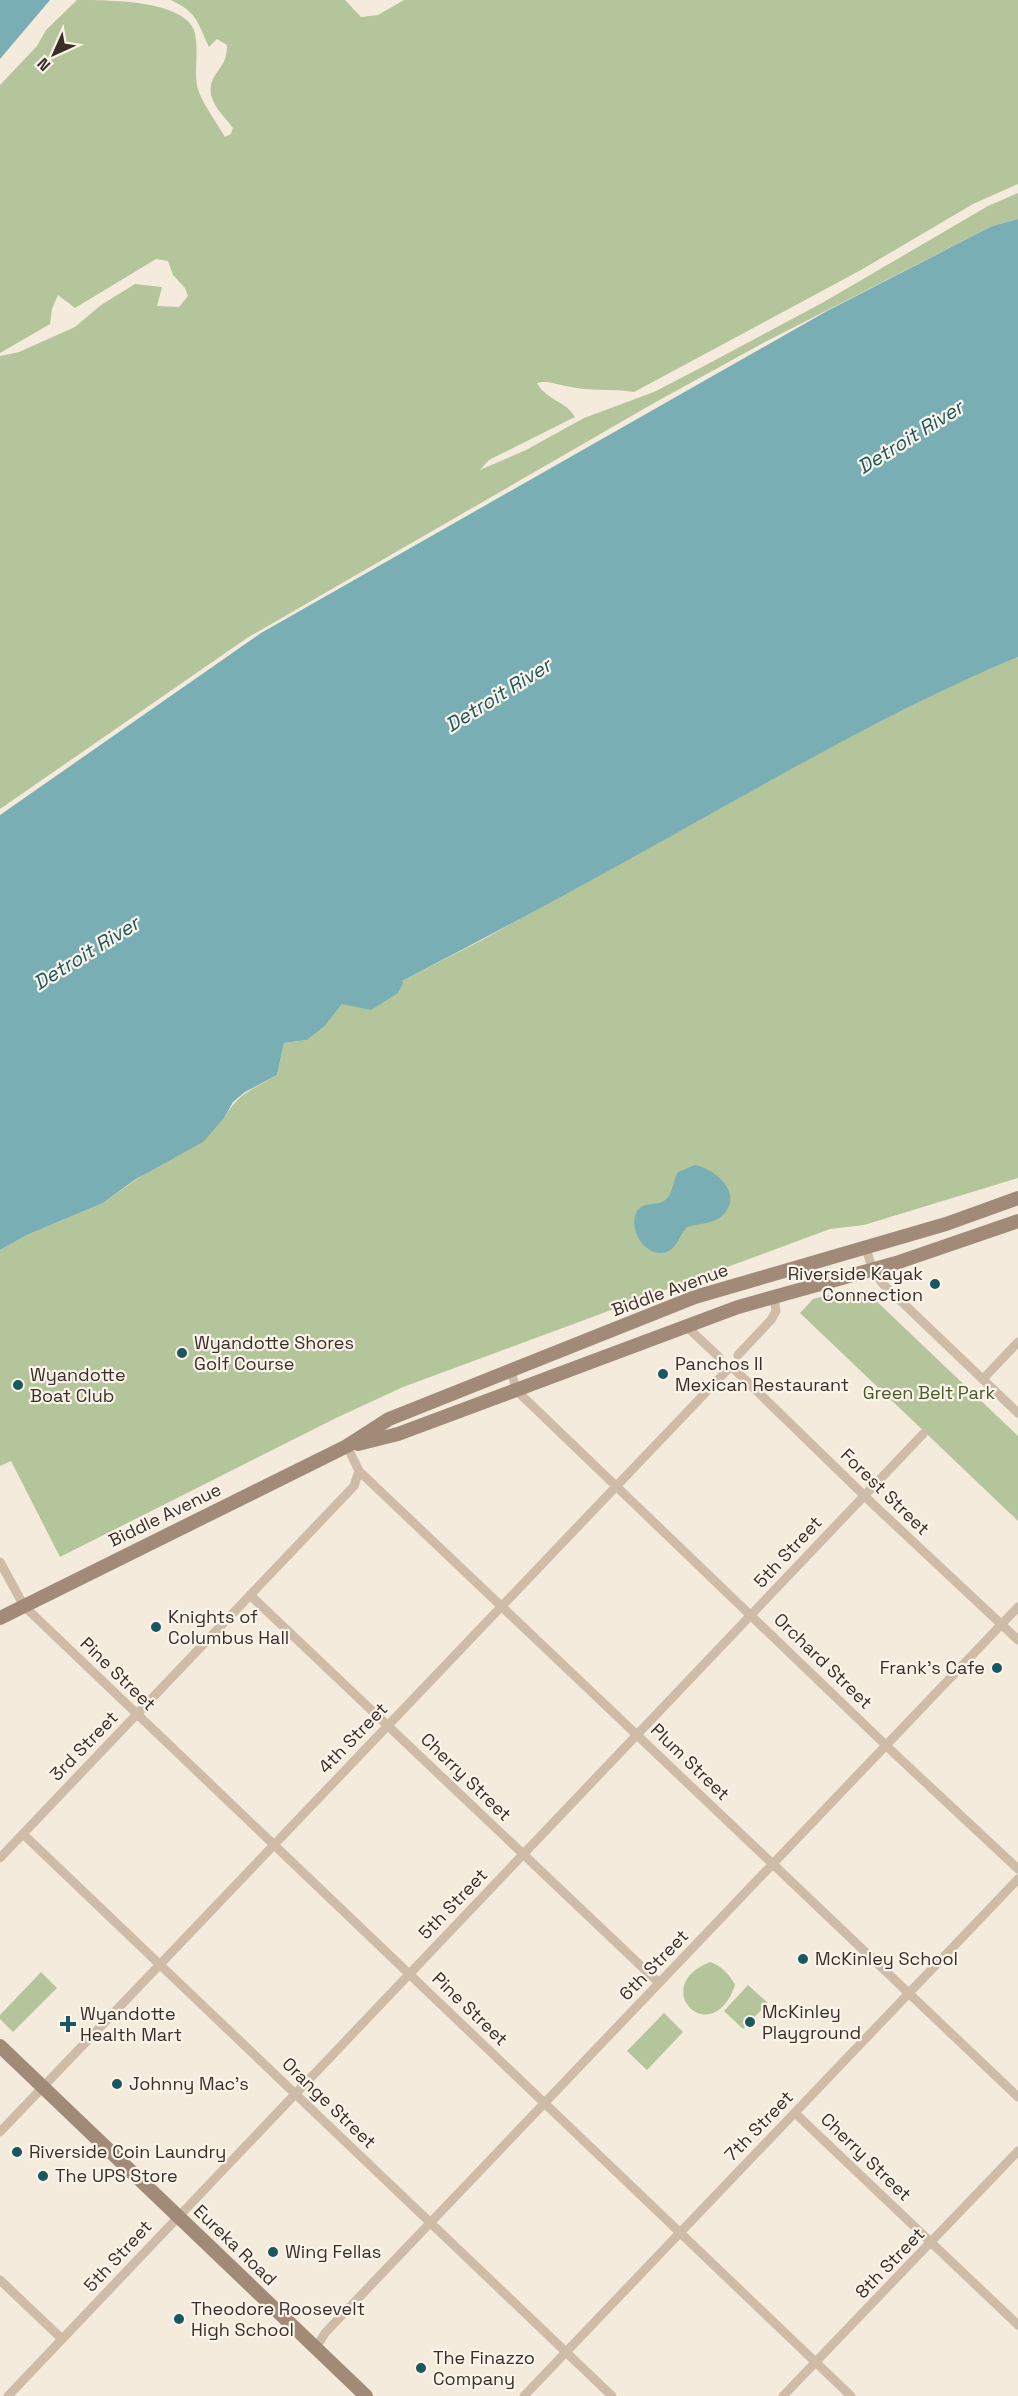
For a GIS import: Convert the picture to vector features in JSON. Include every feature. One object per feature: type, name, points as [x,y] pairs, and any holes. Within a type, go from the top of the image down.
[{"type":"main road","name":"Biddle Avenue","points":[[0,1618],[347,1446],[389,1419],[695,1298],[968,1217],[1018,1198]]},
{"type":"main road","name":"Biddle Avenue","points":[[347,1446],[398,1434],[518,1391],[686,1326],[774,1296],[897,1263],[1018,1221]]},
{"type":"main road","name":"Eureka Road","points":[[0,2046],[366,2396]]},
{"type":"street","points":[[866,1248],[872,1268],[882,1283],[1018,1413]]},
{"type":"street","points":[[738,1354],[771,1320],[776,1311],[774,1296]]},
{"type":"street","points":[[686,1326],[719,1357]]},
{"type":"street","points":[[982,1379],[1018,1342]]},
{"type":"street","name":"4th Street","points":[[0,2132],[731,1366]]},
{"type":"street","name":"Forest Street","points":[[731,1366],[1018,1640]]},
{"type":"street","name":"Orchard Street","points":[[510,1370],[518,1391],[885,1745],[1018,1869]]},
{"type":"street","name":"5th Street","points":[[8,2396],[923,1434]]},
{"type":"street","name":"Plum Street","points":[[347,1446],[359,1471],[1018,2097]]},
{"type":"street","name":"3rd Street","points":[[0,1858],[354,1485],[359,1471]]},
{"type":"street","name":"Pine Street","points":[[0,1562],[24,1606],[851,2396]]},
{"type":"street","name":"Cherry Street","points":[[250,1595],[659,1983]]},
{"type":"street","name":"6th Street","points":[[316,2348],[325,2333],[1018,1607]]},
{"type":"street","name":"Orange Street","points":[[23,1834],[612,2396]]},
{"type":"street","name":"7th Street","points":[[524,2396],[1018,1879]]},
{"type":"street","name":"Cherry Street","points":[[795,2113],[1018,2325]]},
{"type":"street","name":"8th Street","points":[[783,2396],[1018,2151]]},
{"type":"street","points":[[0,2280],[62,2339]]},
{"type":"green space","points":[[77,0],[107,0],[160,7],[187,20],[196,37],[198,89],[206,107],[225,137],[231,134],[233,128],[213,101],[211,87],[225,59],[227,45],[217,39],[209,47],[192,14],[171,0],[345,0],[361,17],[378,15],[404,0],[1018,0],[1018,184],[973,204],[861,270],[634,392],[583,389],[548,382],[537,383],[546,394],[566,407],[575,417],[489,460],[480,470],[526,450],[584,418],[654,392],[822,303],[988,206],[1018,193],[1018,219],[992,226],[765,342],[654,403],[247,638],[0,809],[0,356],[19,352],[75,327],[101,305],[135,284],[162,287],[157,306],[179,307],[188,296],[185,288],[173,275],[168,261],[156,259],[75,308],[58,295],[52,309],[50,324],[0,353],[0,85],[37,46],[46,30]]},
{"type":"green space","name":"Wyandotte Shores Golf Course","points":[[1018,657],[1018,1178],[864,1225],[830,1229],[403,1387],[334,1419],[60,1557],[11,1461],[0,1466],[0,1250],[27,1235],[103,1203],[224,1118],[241,1097],[277,1075],[284,1043],[307,1040],[325,1026],[342,1004],[402,981],[482,940],[839,742],[962,680]]},
{"type":"green space","name":"Green Belt Park","points":[[843,1291],[871,1296],[1018,1436],[1018,1521],[800,1313],[813,1299]]},
{"type":"green space","points":[[710,1962],[725,1971],[735,1985],[725,2004],[713,2013],[700,2014],[690,2008],[684,1998],[684,1986],[692,1973]]},
{"type":"green space","points":[[41,1972],[57,1988],[13,2032],[0,2019],[0,2015]]},
{"type":"green space","points":[[748,1985],[768,2003],[743,2029],[724,2011]]},
{"type":"green space","points":[[664,2013],[683,2032],[647,2070],[627,2051]]},
{"type":"water","points":[[0,0],[50,0],[0,59]]},
{"type":"water","name":"Detroit River","points":[[1018,219],[1018,657],[872,726],[567,894],[402,981],[398,993],[371,1010],[342,1004],[325,1026],[307,1040],[284,1043],[277,1075],[245,1092],[233,1102],[224,1118],[203,1142],[136,1179],[103,1203],[27,1235],[0,1250],[0,815],[261,633],[827,311],[992,226]]},
{"type":"water","points":[[695,1165],[719,1177],[725,1184],[729,1191],[729,1207],[715,1221],[687,1227],[676,1244],[667,1252],[653,1251],[641,1242],[637,1235],[634,1220],[636,1213],[642,1206],[664,1201],[669,1195],[678,1172]]},
{"type":"place","name":"Riverside Kayak Connection","points":[[935,1284]]},
{"type":"place","name":"Wyandotte Shores Golf Course","points":[[182,1353]]},
{"type":"place","name":"Panchos II Mexican Restaurant","points":[[663,1374]]},
{"type":"place","name":"Wyandotte Boat Club","points":[[18,1385]]},
{"type":"place","name":"Knights of Columbus Hall","points":[[156,1627]]},
{"type":"place","name":"Frank's Cafe","points":[[997,1668]]},
{"type":"place","name":"McKinley School","points":[[803,1959]]},
{"type":"place","name":"McKinley Playground","points":[[750,2022]]},
{"type":"place","name":"Wyandotte Health Mart","points":[[68,2024]]},
{"type":"place","name":"Johnny Mac's","points":[[117,2084]]},
{"type":"place","name":"Riverside Coin Laundry","points":[[17,2152]]},
{"type":"place","name":"The UPS Store","points":[[43,2176]]},
{"type":"place","name":"Wing Fellas","points":[[273,2252]]},
{"type":"place","name":"Theodore Roosevelt High School","points":[[179,2319]]},
{"type":"place","name":"The Finazzo Company","points":[[421,2368]]}]
